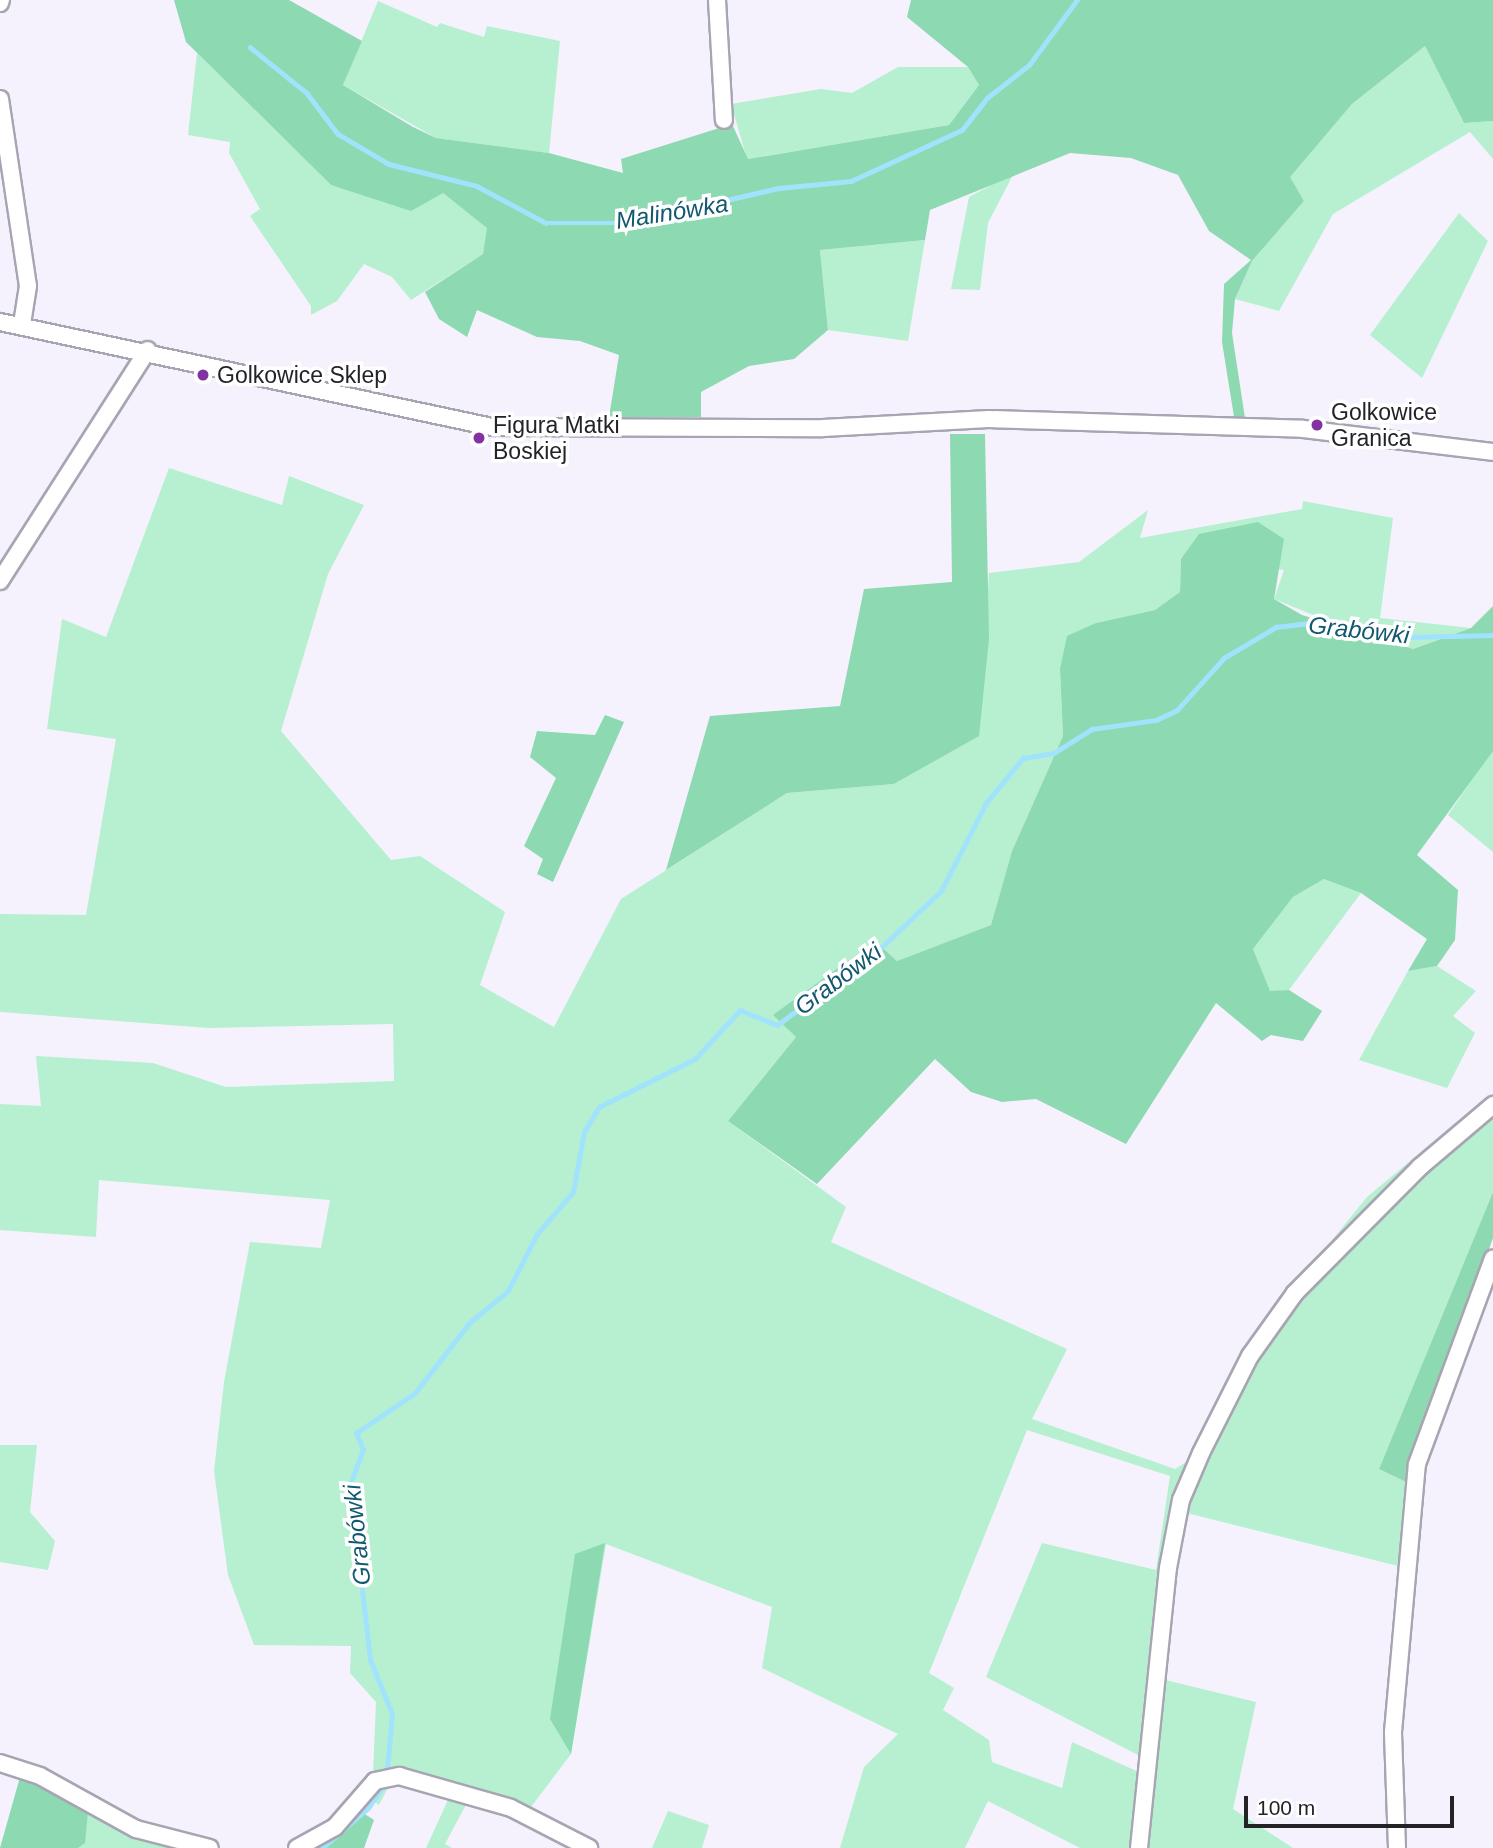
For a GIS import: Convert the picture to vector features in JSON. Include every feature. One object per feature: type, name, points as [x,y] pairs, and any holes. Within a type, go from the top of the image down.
[{"type":"street","points":[[717,0],[724,120]]},
{"type":"street","points":[[0,99],[27,286],[22,325]]},
{"type":"street","points":[[0,322],[148,350],[446,422],[492,427],[823,428],[989,419],[1303,429],[1493,452]]},
{"type":"street","points":[[0,581],[148,350]]},
{"type":"street","points":[[1139,1848],[1168,1568],[1181,1500],[1206,1445],[1250,1356],[1295,1293],[1420,1167],[1493,1105]]},
{"type":"street","points":[[1397,1848],[1393,1732],[1417,1464],[1493,1259]]},
{"type":"street","points":[[0,1763],[40,1776],[136,1829],[210,1848]]},
{"type":"street","points":[[297,1848],[335,1827],[375,1781],[399,1776],[511,1808],[589,1848]]},
{"type":"green space","points":[[174,0],[289,0],[362,41],[343,85],[413,127],[436,138],[549,153],[623,173],[621,159],[732,124],[748,159],[949,125],[979,85],[968,67],[907,17],[911,0],[1493,0],[1493,121],[1464,123],[1425,46],[1352,104],[1290,177],[1304,201],[1252,261],[1235,299],[1232,333],[1245,418],[1234,417],[1222,342],[1224,284],[1251,260],[1209,231],[1178,175],[1131,158],[1070,153],[930,210],[925,240],[820,250],[828,330],[794,359],[749,366],[701,392],[701,417],[609,417],[619,355],[580,341],[537,337],[477,310],[467,337],[439,319],[425,292],[483,254],[487,228],[443,193],[411,211],[331,185],[186,42]]},
{"type":"green space","points":[[378,1],[437,27],[440,23],[484,37],[487,26],[560,41],[549,153],[436,138],[343,85]]},
{"type":"green space","points":[[1425,46],[1464,123],[1493,121],[1493,159],[1470,132],[1333,214],[1279,311],[1235,299],[1252,261],[1304,201],[1289,177],[1352,104]]},
{"type":"green space","points":[[197,53],[331,185],[443,193],[488,228],[483,254],[411,300],[392,277],[364,264],[337,301],[311,315],[311,306],[250,216],[260,209],[229,153],[230,142],[188,135]]},
{"type":"green space","points":[[898,67],[968,67],[979,85],[949,125],[747,159],[731,104],[821,89],[852,93]]},
{"type":"green space","points":[[1014,173],[988,223],[980,290],[951,289],[969,197]]},
{"type":"green space","points":[[1459,213],[1488,241],[1422,378],[1370,335]]},
{"type":"green space","points":[[925,240],[908,341],[828,330],[820,250]]},
{"type":"green space","points":[[950,434],[985,434],[989,639],[979,736],[894,784],[787,793],[666,870],[710,716],[840,706],[864,589],[952,582]]},
{"type":"green space","points":[[169,468],[282,505],[289,476],[364,505],[328,574],[281,731],[391,860],[420,856],[505,912],[480,985],[554,1027],[621,899],[787,793],[894,784],[978,736],[989,573],[1079,562],[1148,510],[1140,538],[1302,509],[1303,501],[1393,518],[1380,618],[1471,628],[1413,649],[1384,644],[1274,599],[1284,570],[1181,559],[1180,592],[1155,610],[1096,623],[1060,669],[1063,736],[1012,851],[991,925],[897,961],[874,941],[774,1015],[796,1037],[728,1121],[846,1207],[831,1242],[1067,1349],[1032,1419],[1175,1469],[1188,1461],[1165,1572],[1142,1757],[986,1677],[1042,1543],[1156,1570],[1170,1476],[1027,1430],[929,1673],[954,1688],[943,1710],[989,1740],[992,1762],[1062,1788],[1072,1742],[1141,1773],[1135,1848],[1080,1848],[988,1801],[965,1848],[840,1848],[864,1767],[898,1734],[762,1668],[772,1607],[606,1544],[571,1754],[528,1811],[373,1774],[376,1702],[350,1673],[351,1646],[254,1645],[228,1575],[214,1471],[224,1382],[250,1242],[321,1248],[330,1200],[99,1180],[96,1237],[0,1230],[0,1104],[41,1106],[36,1056],[153,1063],[226,1087],[394,1081],[393,1024],[209,1028],[0,1012],[0,914],[86,915],[116,739],[47,729],[62,619],[106,637]]},
{"type":"green space","points":[[1258,522],[1284,539],[1274,599],[1302,615],[1413,649],[1471,628],[1493,606],[1493,751],[1417,855],[1458,890],[1455,940],[1437,966],[1408,971],[1427,939],[1361,893],[1324,879],[1293,897],[1253,949],[1270,991],[1289,990],[1322,1011],[1303,1041],[1271,1035],[1262,1041],[1216,1003],[1126,1144],[1036,1099],[1002,1102],[971,1092],[935,1059],[817,1184],[728,1121],[796,1037],[773,1015],[875,941],[897,961],[991,925],[1012,851],[1063,736],[1060,669],[1067,636],[1096,623],[1155,610],[1180,592],[1181,559],[1199,534]]},
{"type":"green space","points":[[605,715],[624,722],[553,882],[537,874],[543,859],[524,846],[556,778],[530,757],[537,731],[595,735]]},
{"type":"green space","points":[[1493,751],[1493,852],[1448,815]]},
{"type":"green space","points":[[1324,879],[1361,893],[1289,990],[1269,992],[1253,949],[1293,897]]},
{"type":"green space","points":[[1437,966],[1476,991],[1453,1016],[1475,1033],[1447,1088],[1359,1060],[1408,971]]},
{"type":"green space","points":[[1493,1110],[1493,1192],[1379,1469],[1406,1482],[1398,1566],[1183,1512],[1242,1380],[1276,1328],[1338,1252]]},
{"type":"green space","points":[[1458,1121],[1295,1288],[1256,1334],[1367,1197]]},
{"type":"green space","points":[[1493,1192],[1493,1238],[1406,1482],[1379,1469]]},
{"type":"green space","points":[[0,1445],[37,1445],[30,1512],[55,1541],[48,1570],[0,1562]]},
{"type":"green space","points":[[605,1543],[571,1754],[550,1719],[575,1554]]},
{"type":"green space","points":[[1157,1678],[1256,1702],[1233,1809],[1293,1848],[1141,1848]]},
{"type":"green space","points":[[20,1777],[88,1812],[85,1843],[78,1848],[0,1848]]},
{"type":"green space","points":[[398,1779],[469,1799],[445,1844],[452,1848],[426,1848],[448,1800],[402,1785],[388,1788],[379,1805],[367,1797],[381,1783]]},
{"type":"green space","points":[[357,1809],[374,1820],[364,1848],[306,1848]]},
{"type":"green space","points":[[668,1811],[709,1825],[702,1848],[652,1848]]},
{"type":"green space","points":[[88,1812],[120,1827],[188,1848],[78,1848]]},
{"type":"waterway","name":"Malinówka","points":[[250,47],[307,93],[338,134],[389,164],[477,186],[546,223],[628,223],[779,188],[851,181],[962,130],[987,98],[1029,65],[1077,0]]},
{"type":"waterway","name":"Grabówki","points":[[387,1770],[392,1714],[370,1660],[350,1485],[363,1450],[356,1433],[415,1393],[470,1322],[508,1291],[537,1234],[573,1192],[584,1132],[599,1107],[695,1059],[740,1010],[777,1025],[871,957],[941,891],[986,803],[1023,758],[1054,753],[1092,729],[1156,720],[1177,710],[1224,658],[1276,627],[1307,623],[1408,637],[1493,635]]},
{"type":"waterway","name":"Grabówki","points":[[322,1848],[368,1808],[385,1784]]},
{"type":"place","name":"Golkowice Sklep","points":[[203,375]]},
{"type":"place","name":"Golkowice Granica","points":[[1317,425]]},
{"type":"place","name":"Figura Matki Boskiej","points":[[479,438]]}]
